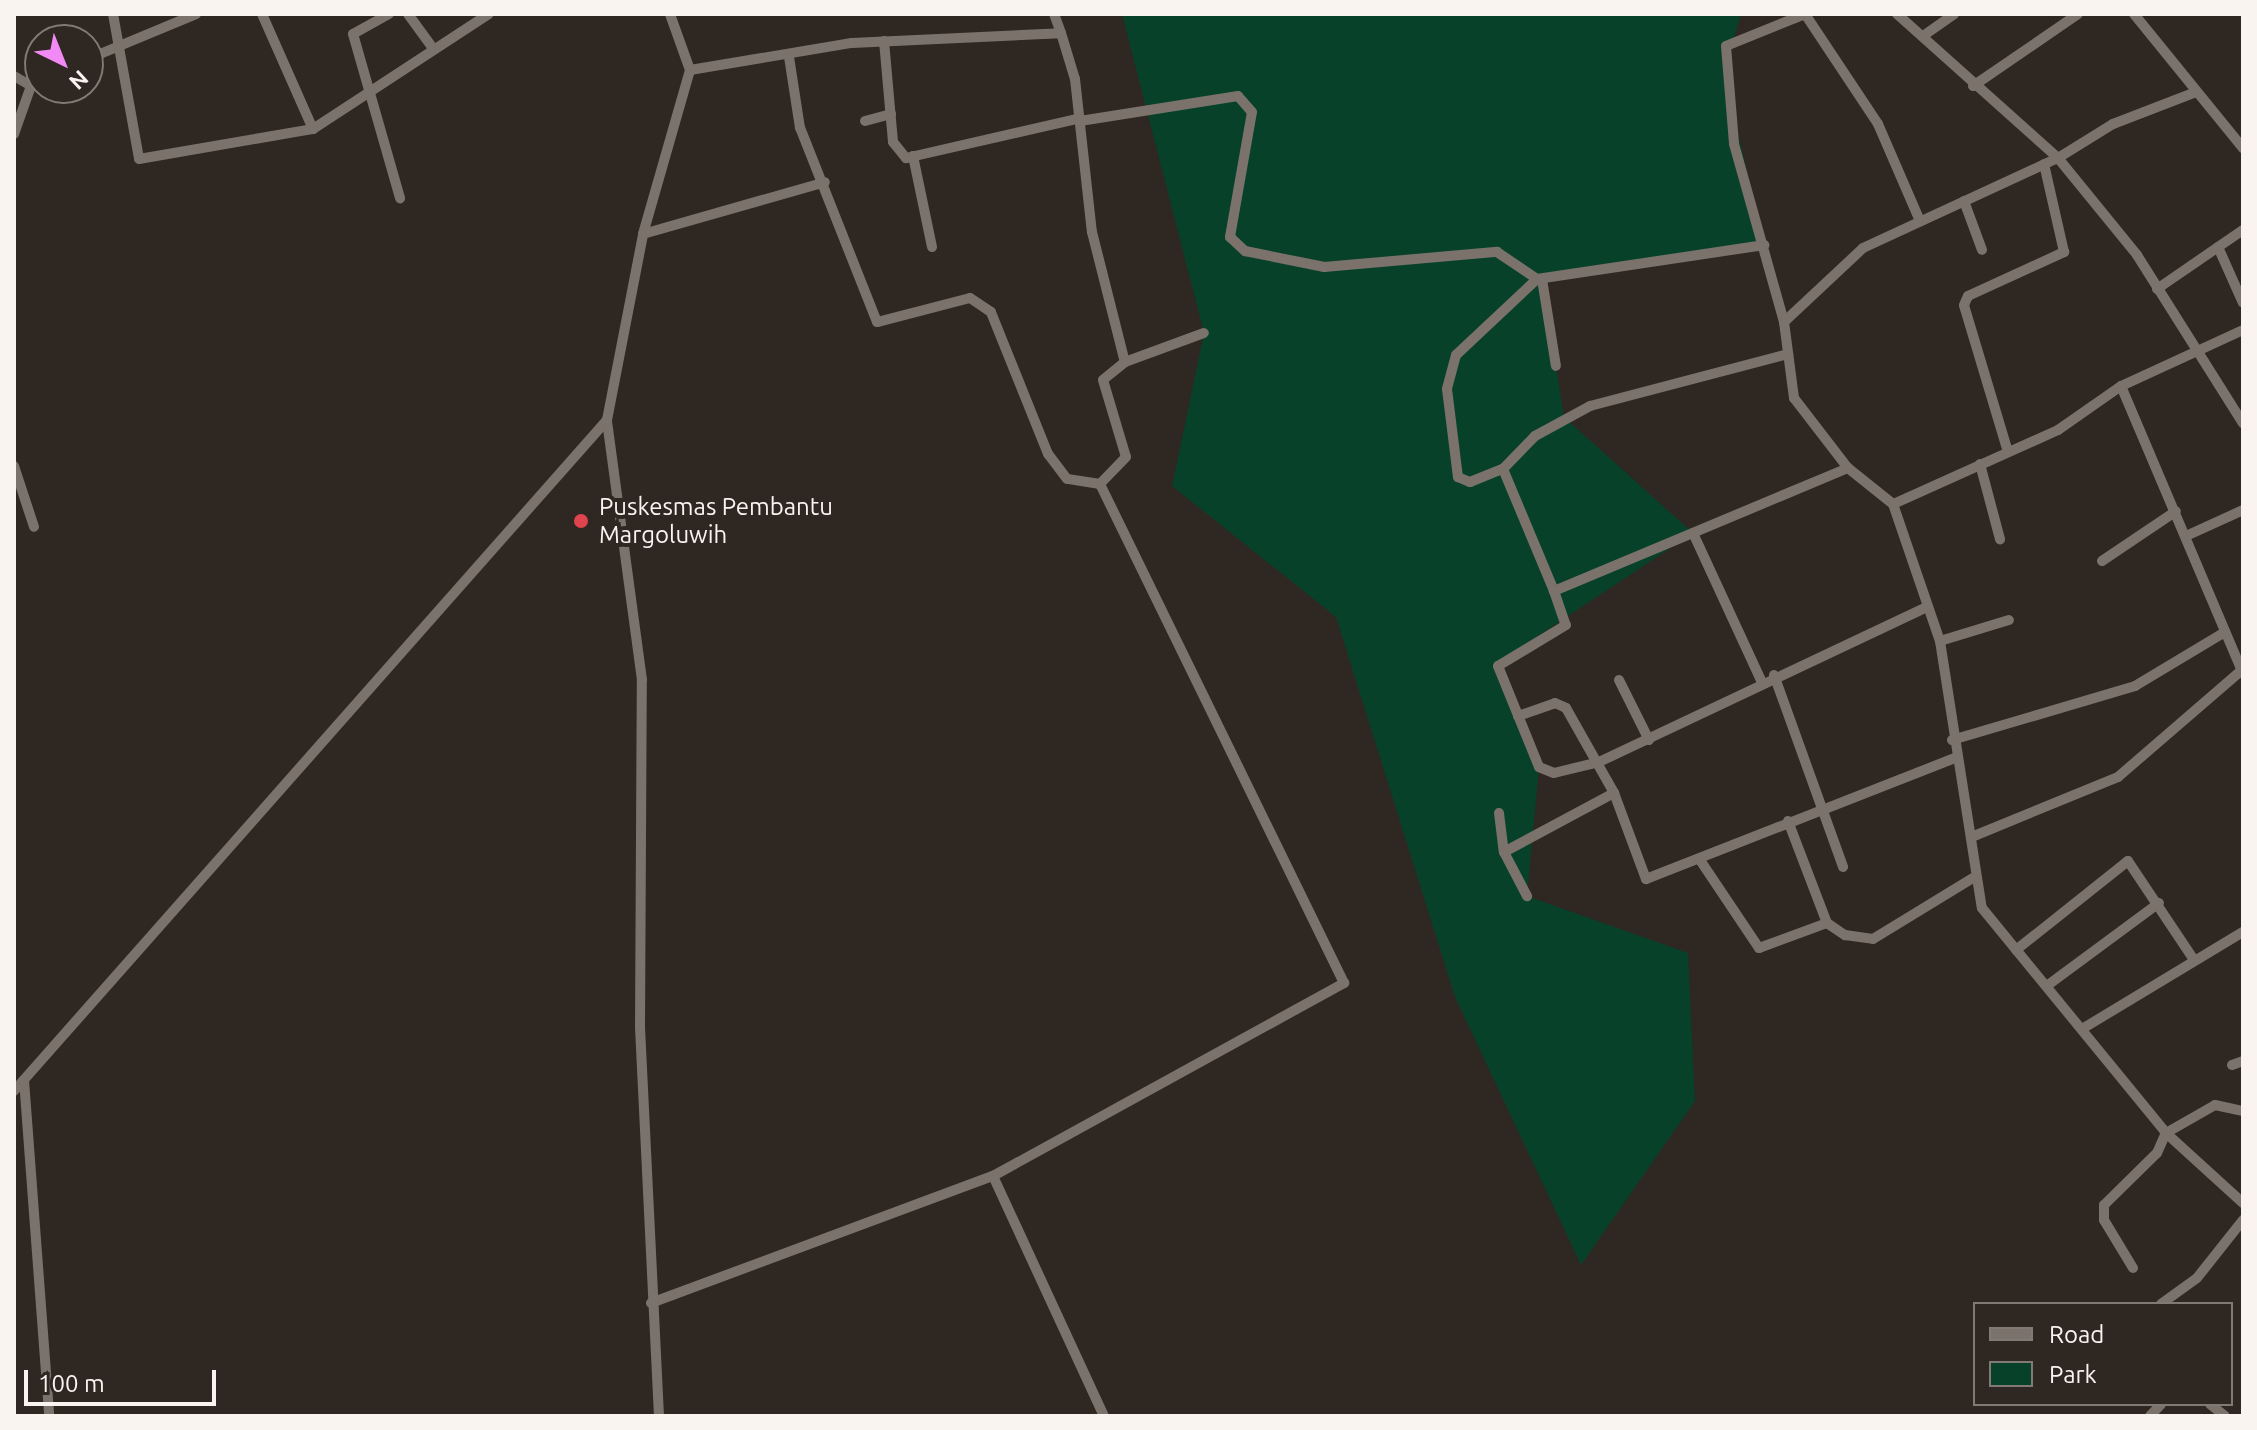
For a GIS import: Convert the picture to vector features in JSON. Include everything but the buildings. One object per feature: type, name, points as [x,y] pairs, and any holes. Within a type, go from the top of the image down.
[{"type":"street","points":[[113,14],[121,44],[139,159],[313,129],[431,46],[482,15]]},
{"type":"street","points":[[104,52],[196,14]]},
{"type":"street","points":[[262,14],[313,129]]},
{"type":"street","points":[[389,14],[353,30],[400,198]]},
{"type":"street","points":[[408,14],[431,46]]},
{"type":"street","points":[[659,1416],[651,1303],[640,1027],[642,680],[607,420],[643,234],[690,70],[670,14]]},
{"type":"street","points":[[1054,14],[1080,119],[1092,232],[1125,362]]},
{"type":"street","points":[[1920,221],[1878,124],[1805,14],[1724,51],[1734,144],[1784,322],[1794,398],[1848,468],[1893,504],[1940,641],[1954,758],[1974,836],[1973,878],[1982,908],[2166,1133],[2243,1203]]},
{"type":"street","points":[[1897,14],[1973,86],[2058,158],[2200,350],[2243,423]]},
{"type":"street","points":[[1923,36],[1954,14]]},
{"type":"street","points":[[1973,86],[2078,14]]},
{"type":"street","points":[[2134,14],[2243,148]]},
{"type":"street","points":[[690,70],[884,41],[1061,33]]},
{"type":"street","points":[[884,41],[896,151],[913,156],[1080,119],[1238,96],[1252,112],[1230,237],[1245,251],[1324,267],[1497,252],[1540,279],[1556,366]]},
{"type":"street","points":[[789,57],[800,128],[825,182],[877,322],[970,298],[981,302],[1053,463],[1076,483],[1100,484],[1126,457],[1103,380],[1125,362],[1204,333]]},
{"type":"street","points":[[1784,322],[1838,265],[1920,221],[2058,158],[2113,124],[2196,92]]},
{"type":"street","points":[[14,134],[27,104]]},
{"type":"street","points":[[865,121],[891,114]]},
{"type":"street","points":[[913,156],[932,247]]},
{"type":"street","points":[[2008,452],[1964,305],[1968,296],[2064,252],[2044,164]]},
{"type":"street","points":[[643,234],[825,182]]},
{"type":"street","points":[[1964,201],[1982,250]]},
{"type":"street","points":[[2157,289],[2243,230]]},
{"type":"street","points":[[1764,245],[1540,279],[1456,355],[1448,373],[1458,477],[1470,482],[1503,469],[1535,436],[1590,406],[1788,354]]},
{"type":"street","points":[[2218,247],[2243,303]]},
{"type":"street","points":[[1893,504],[2068,424],[2121,386],[2243,330]]},
{"type":"street","points":[[1974,836],[2118,777],[2242,672],[2121,386]]},
{"type":"street","points":[[14,1091],[607,420]]},
{"type":"street","points":[[1980,464],[2000,539]]},
{"type":"street","points":[[14,466],[34,527]]},
{"type":"street","points":[[1554,591],[1848,468]]},
{"type":"street","points":[[1503,469],[1566,625],[1498,665],[1544,773],[1599,762],[1649,740],[1761,680],[1927,607]]},
{"type":"street","points":[[651,1303],[993,1176],[1344,983],[1100,484]]},
{"type":"street","points":[[2186,536],[2243,510]]},
{"type":"street","points":[[2102,561],[2176,511]]},
{"type":"street","points":[[1693,533],[1761,680]]},
{"type":"street","points":[[1940,641],[2009,620]]},
{"type":"street","points":[[1952,740],[2135,686],[2225,632]]},
{"type":"street","points":[[1774,675],[1843,867]]},
{"type":"street","points":[[1619,680],[1649,740]]},
{"type":"street","points":[[1518,716],[1561,705],[1599,762],[1646,879],[1700,860],[1819,807],[1954,758]]},
{"type":"street","points":[[1504,852],[1614,793]]},
{"type":"street","points":[[1499,813],[1504,852],[1527,896]]},
{"type":"street","points":[[1788,821],[1827,923]]},
{"type":"street","points":[[1700,860],[1753,947],[1827,923],[1873,939],[1973,878]]},
{"type":"street","points":[[2016,950],[2126,861],[2159,903],[2194,960]]},
{"type":"street","points":[[2048,985],[2159,903]]},
{"type":"street","points":[[2082,1029],[2243,932]]},
{"type":"street","points":[[24,1080],[49,1416]]},
{"type":"street","points":[[2133,1268],[2101,1213],[2157,1153],[2166,1133],[2215,1105],[2243,1111]]},
{"type":"street","points":[[993,1176],[1104,1416]]},
{"type":"street","points":[[2164,1302],[2197,1278],[2243,1220]]},
{"type":"green space","points":[[1122,14],[1741,14],[1724,73],[1764,245],[1542,279],[1564,417],[1693,533],[1502,660],[1539,767],[1527,896],[1688,953],[1695,1101],[1581,1265],[1455,997],[1336,617],[1172,486],[1204,333]]},
{"type":"place","name":"Puskesmas Pembantu Margoluwih","points":[[581,521]]}]
